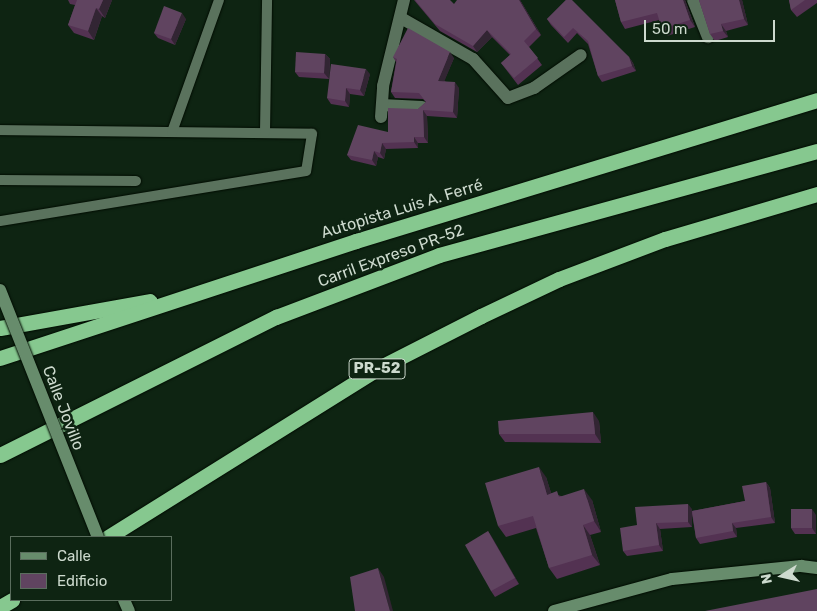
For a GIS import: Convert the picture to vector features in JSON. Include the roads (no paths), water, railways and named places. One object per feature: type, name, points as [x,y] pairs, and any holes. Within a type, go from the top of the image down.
[{"type":"highway","name":"Autopista Luis A. Ferré","points":[[0,358],[208,290],[813,100]]},
{"type":"highway","name":"Carril Expreso PR-52","points":[[0,455],[276,316],[439,255],[817,151]]},
{"type":"highway","name":"PR-52","points":[[110,536],[375,370],[481,316],[559,279],[665,239],[817,194]]},
{"type":"highway","points":[[0,328],[208,290]]},
{"type":"street","points":[[404,0],[381,111],[422,107]]},
{"type":"street","points":[[693,0],[708,37]]},
{"type":"street","points":[[401,18],[473,59],[508,98],[534,88],[581,55]]},
{"type":"street","name":"Calle Jovillo","points":[[0,290],[98,536]]},
{"type":"street","points":[[554,611],[672,579],[801,566],[817,568]]},
{"type":"lane","points":[[172,132],[219,0]]},
{"type":"lane","points":[[266,132],[267,0]]},
{"type":"lane","points":[[0,130],[312,134],[306,171],[0,221]]},
{"type":"lane","points":[[0,180],[136,181]]}]
